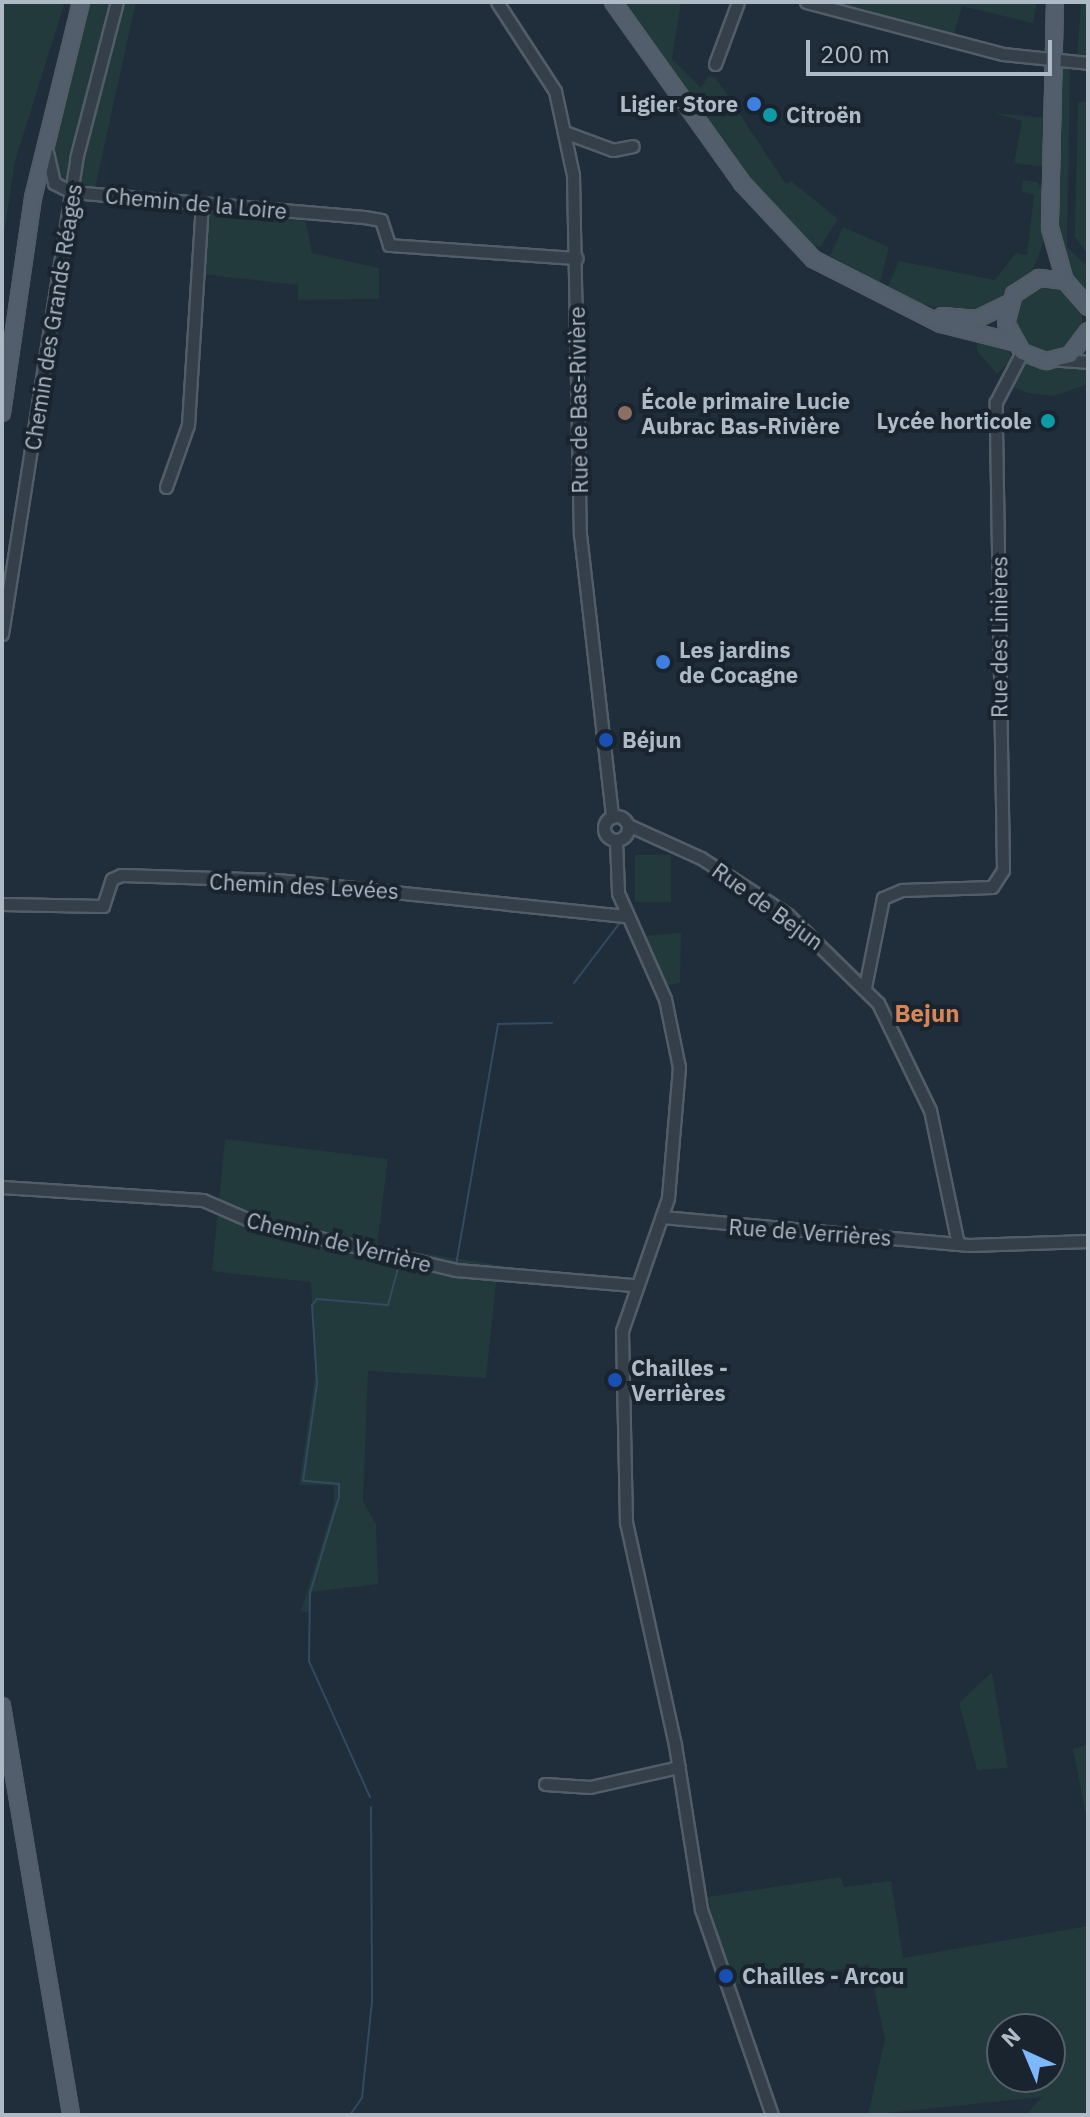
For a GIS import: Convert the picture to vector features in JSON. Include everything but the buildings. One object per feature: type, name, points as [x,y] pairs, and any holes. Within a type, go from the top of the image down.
[{"type":"main road","points":[[2,413],[46,144],[81,2]]},
{"type":"main road","points":[[613,2],[793,241],[848,282],[916,311],[1059,360],[1079,348],[1088,331]]},
{"type":"main road","points":[[1055,2],[1050,228],[1065,281],[1088,307]]},
{"type":"main road","points":[[916,311],[977,319],[1010,303],[1031,281],[1050,228]]},
{"type":"main road","points":[[1031,281],[1065,281]]},
{"type":"main road","points":[[1010,303],[1017,347]]},
{"type":"main road","points":[[2,1706],[71,2115]]},
{"type":"street","name":"Chemin des Grands Réages","points":[[2,634],[72,192],[117,2]]},
{"type":"street","name":"Rue de Bas-Rivière","points":[[497,2],[547,74],[567,133],[577,258],[580,534],[612,817],[604,828],[616,840]]},
{"type":"street","points":[[715,64],[738,2]]},
{"type":"street","points":[[806,2],[1054,63],[1088,63]]},
{"type":"street","points":[[567,133],[613,150],[633,146]]},
{"type":"street","points":[[46,144],[54,183],[72,192]]},
{"type":"street","name":"Chemin de la Loire","points":[[72,192],[381,220],[389,245],[577,258]]},
{"type":"street","points":[[166,487],[188,425],[202,203]]},
{"type":"street","name":"Rue des Linières","points":[[865,987],[880,907],[891,891],[992,887],[1003,870],[996,402],[1017,347]]},
{"type":"street","points":[[1079,348],[1087,362]]},
{"type":"street","points":[[1059,360],[1087,362]]},
{"type":"street","name":"Rue de Bejun","points":[[612,817],[657,833],[749,888],[816,937],[865,987],[930,1110],[958,1244]]},
{"type":"street","points":[[628,825],[616,840],[614,870],[627,916],[674,1026],[678,1112],[662,1217],[632,1285],[621,1388],[626,1522],[679,1767],[685,1830],[708,1935],[772,2115]]},
{"type":"street","name":"Chemin des Levées","points":[[2,904],[99,908],[121,875],[277,880],[627,916]]},
{"type":"street","name":"Chemin de Verrière","points":[[2,1187],[203,1200],[256,1223],[456,1270],[632,1285]]},
{"type":"street","name":"Rue de Verrières","points":[[662,1217],[958,1244],[1088,1241]]},
{"type":"street","points":[[545,1784],[590,1787],[679,1767]]},
{"type":"green space","points":[[2,2],[65,2],[15,161],[2,247]]},
{"type":"green space","points":[[69,2],[78,2],[78,94],[69,94]]},
{"type":"green space","points":[[86,2],[114,2],[66,186],[55,178],[50,150]]},
{"type":"green space","points":[[119,2],[136,2],[95,188],[84,189],[76,178]]},
{"type":"green space","points":[[623,2],[681,2],[672,59],[701,88],[708,76],[716,78],[786,184],[791,181],[838,219],[821,246],[811,246],[768,204]]},
{"type":"green space","points":[[824,2],[1037,2],[1033,23],[962,6],[954,34]]},
{"type":"green space","points":[[1081,2],[1088,2],[1088,55],[1077,58]]},
{"type":"green space","points":[[1070,67],[1067,247],[1088,267],[1088,297],[1066,277],[1054,247],[1057,69]]},
{"type":"green space","points":[[1078,102],[1086,102],[1088,255],[1075,237]]},
{"type":"green space","points":[[993,113],[1048,118],[1045,167],[1014,163],[1022,121]]},
{"type":"green space","points":[[1023,180],[1037,182],[1045,193],[1045,239],[1031,275],[1004,301],[970,316],[884,295],[899,261],[995,280],[1016,253],[1027,255],[1034,195],[1021,191]]},
{"type":"green space","points":[[209,210],[305,217],[312,253],[379,268],[379,299],[298,300],[298,285],[201,274]]},
{"type":"green space","points":[[843,227],[889,247],[880,282],[830,256]]},
{"type":"green space","points":[[1047,284],[1072,294],[1082,319],[1072,344],[1047,354],[1022,344],[1012,319],[1022,294]]},
{"type":"green space","points":[[976,335],[1009,348],[1011,360],[997,374],[977,351]]},
{"type":"green space","points":[[1022,361],[1088,369],[1088,384],[1054,396],[1028,393],[1010,386]]},
{"type":"green space","points":[[635,855],[671,855],[671,902],[635,902]]},
{"type":"green space","points":[[681,933],[680,983],[666,986],[642,936]]},
{"type":"green space","points":[[225,1139],[388,1159],[377,1246],[498,1265],[486,1378],[368,1371],[363,1501],[376,1524],[378,1584],[312,1592],[309,1613],[301,1611],[334,1504],[334,1485],[299,1485],[316,1371],[311,1282],[212,1271]]},
{"type":"green space","points":[[992,1672],[1008,1768],[977,1770],[959,1703]]},
{"type":"green space","points":[[1088,1744],[1088,1825],[1073,1749]]},
{"type":"green space","points":[[841,1877],[844,1887],[891,1881],[903,1958],[1088,1926],[1088,2115],[1026,2115],[1042,2097],[868,2115],[885,2039],[869,1965],[734,1985],[707,1897]]},
{"type":"waterway","points":[[574,983],[619,924]]},
{"type":"waterway","points":[[456,1265],[498,1024],[552,1023]]},
{"type":"waterway","points":[[370,1797],[309,1661],[310,1593],[339,1497],[339,1484],[303,1481],[317,1384],[312,1305],[317,1299],[388,1305],[400,1261]]},
{"type":"waterway","points":[[350,2115],[362,2098],[372,2001],[371,1807]]},
{"type":"place","name":"Ligier Store","points":[[754,104]]},
{"type":"place","name":"Citroën","points":[[770,115]]},
{"type":"place","name":"École primaire Lucie Aubrac Bas-Rivière","points":[[625,413]]},
{"type":"place","name":"Lycée horticole","points":[[1048,421]]},
{"type":"place","name":"Les jardins de Cocagne","points":[[663,662]]},
{"type":"place","name":"Béjun","points":[[606,740]]},
{"type":"place","name":"Chailles - Verrières","points":[[615,1380]]},
{"type":"place","name":"Chailles - Arcou","points":[[726,1976]]},
{"type":"district","name":"Bejun","points":[[927,1014]]}]
